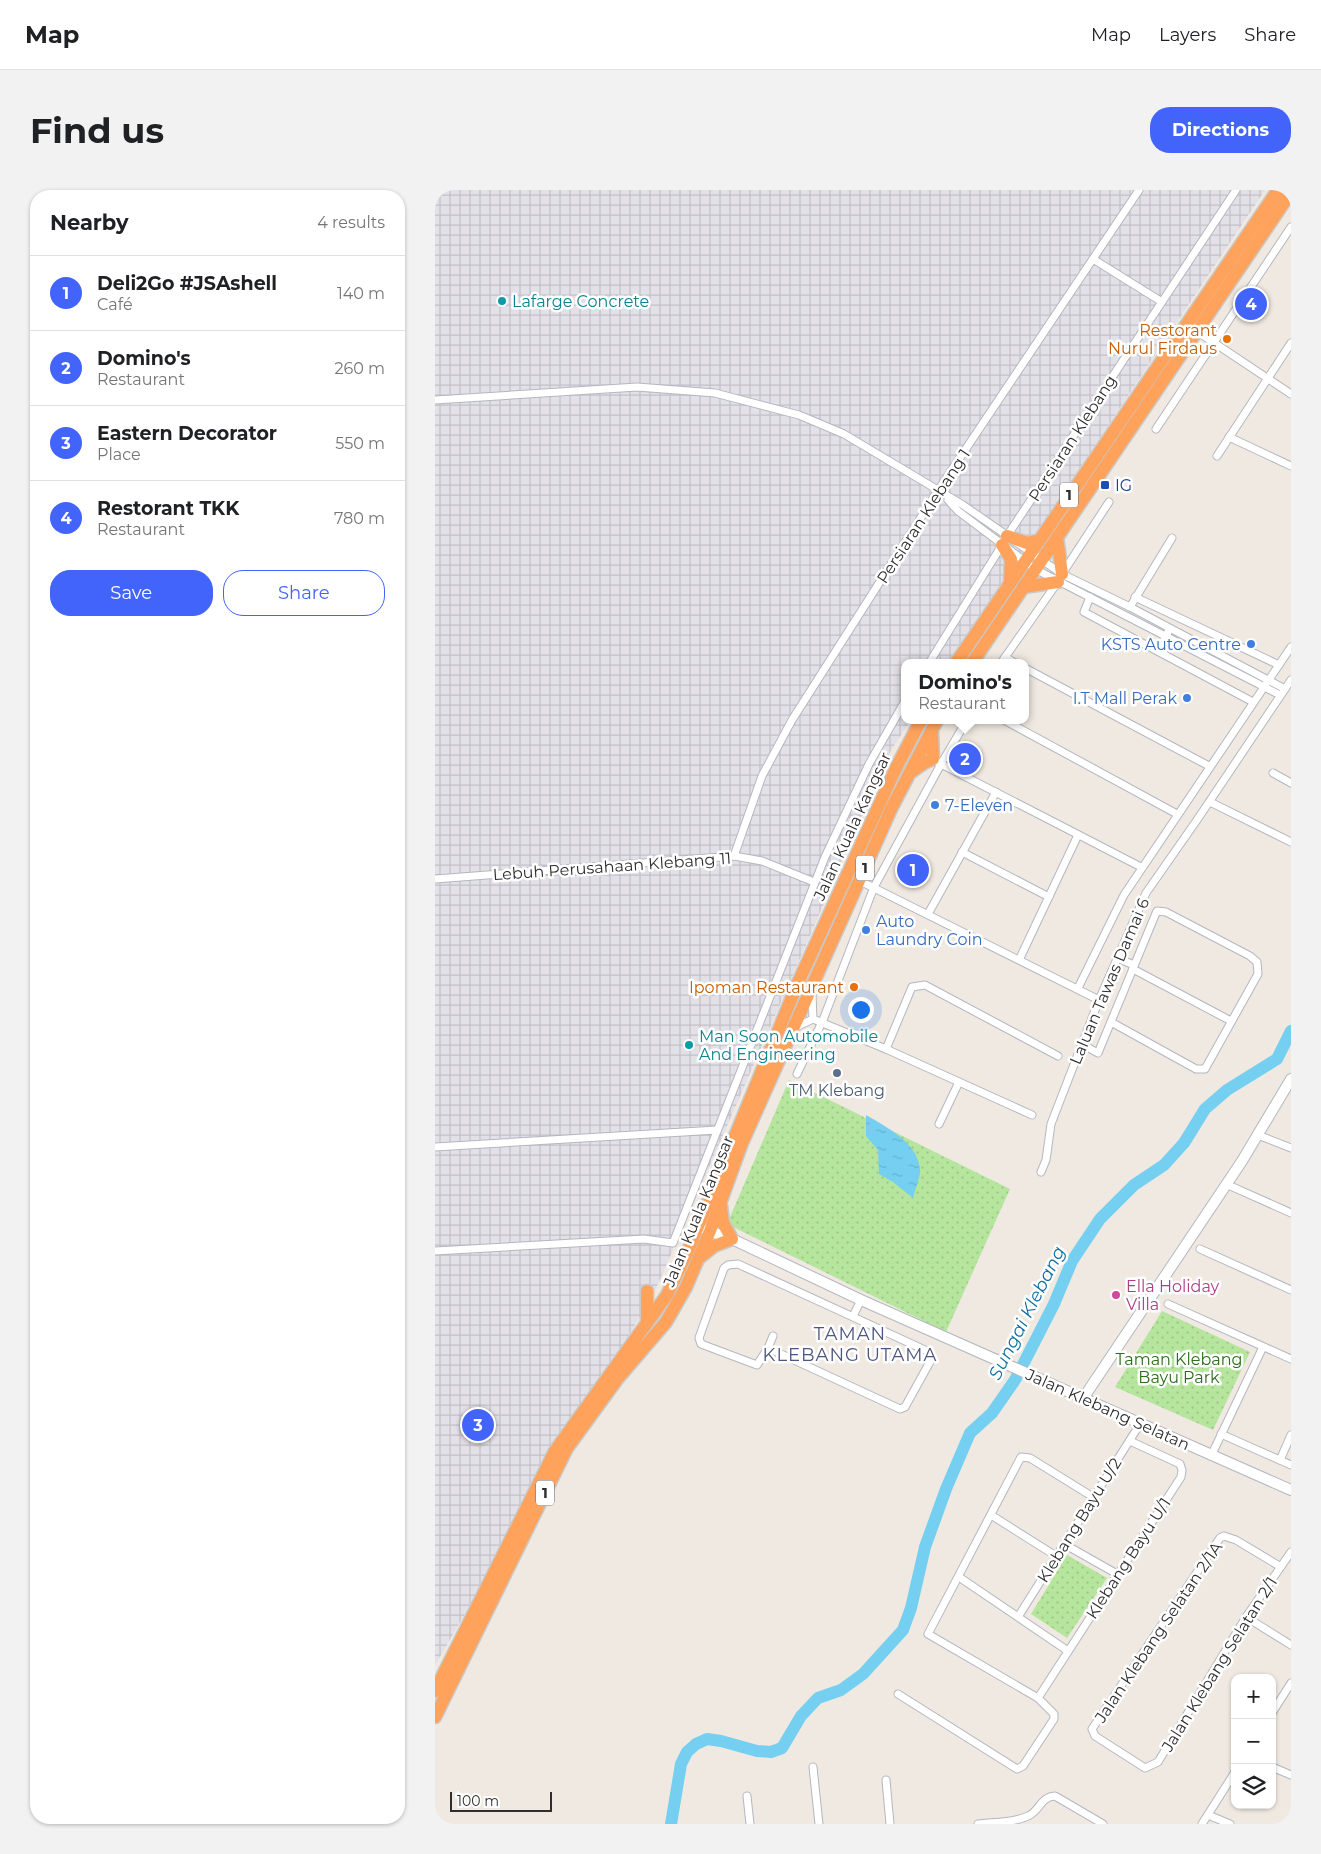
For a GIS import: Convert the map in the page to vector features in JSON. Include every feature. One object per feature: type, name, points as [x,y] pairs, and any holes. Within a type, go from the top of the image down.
[{"type":"highway","name":"1","points":[[959,659],[1278,190]]},
{"type":"highway","name":"1","points":[[975,659],[1198,332],[1291,192]]},
{"type":"highway","points":[[1023,587],[1060,578],[1057,537]]},
{"type":"highway","points":[[1010,582],[1011,559],[1005,541],[1027,544],[1037,542]]},
{"type":"highway","name":"Jalan Kuala Kangsar","points":[[435,1691],[555,1451],[667,1295],[685,1258],[797,985],[895,770],[919,724]]},
{"type":"highway","points":[[895,770],[900,767],[909,754],[920,751],[917,742],[920,724]]},
{"type":"highway","points":[[907,776],[924,763],[937,762],[935,725]]},
{"type":"highway","name":"Jalan Kuala Kangsar","points":[[435,1718],[567,1448],[618,1378],[677,1305],[698,1259],[742,1143],[907,776],[935,725]]},
{"type":"highway","points":[[685,1258],[708,1231],[711,1206],[727,1163],[727,1155]]},
{"type":"highway","points":[[698,1259],[715,1246],[732,1239],[723,1223],[721,1201]]},
{"type":"highway","points":[[647,1292],[647,1322]]},
{"type":"street","name":"Persiaran Klebang 1","points":[[734,856],[762,776],[791,720],[937,492],[1139,190]]},
{"type":"street","name":"Persiaran Klebang","points":[[931,659],[1005,541],[1236,190]]},
{"type":"street","points":[[1156,429],[1291,227]]},
{"type":"street","points":[[1093,259],[1162,302]]},
{"type":"street","points":[[1198,332],[1267,380],[1291,394]]},
{"type":"street","points":[[1217,456],[1291,343]]},
{"type":"street","points":[[435,400],[637,387],[715,393],[799,415],[829,427],[937,492],[969,509],[1026,558],[1090,597],[1264,686],[1283,692]]},
{"type":"street","points":[[1229,437],[1291,466]]},
{"type":"street","points":[[1004,659],[1060,578],[1109,502]]},
{"type":"street","points":[[1130,607],[1171,538]]},
{"type":"street","points":[[1005,541],[1026,558],[1060,578],[1130,607],[1268,679],[1283,692]]},
{"type":"street","points":[[1090,597],[1084,612],[1253,702]]},
{"type":"street","points":[[1135,597],[1279,665]]},
{"type":"street","points":[[1158,651],[1170,628]]},
{"type":"street","name":"Laluan Tawas Damai 6","points":[[1078,988],[1121,900],[1141,867],[1291,647]]},
{"type":"street","points":[[1029,670],[1209,766]]},
{"type":"street","name":"Laluan Tawas Damai 6","points":[[1041,1172],[1046,1160],[1051,1124],[1099,1000],[1146,893],[1210,802],[1291,680]]},
{"type":"street","points":[[435,1251],[644,1239],[673,1243],[814,882],[846,809],[901,708]]},
{"type":"street","points":[[797,1074],[822,1022],[874,887],[937,762],[964,724]]},
{"type":"street","points":[[1011,724],[1177,814]]},
{"type":"street","points":[[920,751],[937,762],[1141,867]]},
{"type":"street","points":[[1273,773],[1291,783]]},
{"type":"street","points":[[928,914],[996,792]]},
{"type":"street","points":[[1210,802],[1291,842]]},
{"type":"street","points":[[1020,958],[1078,835]]},
{"type":"street","points":[[962,852],[1049,896]]},
{"type":"street","name":"Lebuh Perusahaan Klebang 11","points":[[435,879],[734,856],[762,861],[814,882]]},
{"type":"street","points":[[860,881],[1020,958],[1099,1000]]},
{"type":"street","points":[[1083,1045],[1098,1053],[1156,913],[1160,911],[1250,956],[1257,962],[1258,974],[1207,1067],[1202,1070],[1196,1069],[1111,1022]]},
{"type":"street","points":[[1117,958],[1231,1021]]},
{"type":"street","points":[[886,1049],[911,987],[919,984],[925,985],[1059,1056]]},
{"type":"street","points":[[813,986],[813,1019]]},
{"type":"street","points":[[794,1029],[813,1019],[822,1022],[1032,1115]]},
{"type":"street","points":[[1085,1397],[1226,1184],[1291,1080]]},
{"type":"street","points":[[939,1124],[959,1082]]},
{"type":"street","points":[[435,1147],[717,1130]]},
{"type":"street","points":[[1258,1134],[1291,1148]]},
{"type":"street","points":[[1226,1184],[1291,1213]]},
{"type":"street","name":"Jalan Klebang Selatan","points":[[708,1231],[732,1239],[861,1300],[1085,1397],[1140,1424],[1291,1490]]},
{"type":"street","points":[[1200,1249],[1291,1290]]},
{"type":"street","points":[[768,1348],[903,1408],[929,1364],[931,1354],[738,1264],[728,1265],[724,1268],[705,1320],[699,1338],[700,1342],[757,1365],[773,1336]]},
{"type":"street","points":[[853,1316],[861,1300]]},
{"type":"street","points":[[1168,1304],[1291,1359]]},
{"type":"street","points":[[1211,1456],[1263,1347]]},
{"type":"street","name":"Klebang Bayu U/2","points":[[1018,1617],[1140,1424]]},
{"type":"street","points":[[1221,1434],[1291,1465]]},
{"type":"street","points":[[1280,1460],[1291,1435]]},
{"type":"street","name":"Klebang Bayu U/1","points":[[1038,1698],[1181,1477],[1182,1470],[1180,1464],[1129,1441]]},
{"type":"street","points":[[898,1694],[1017,1769],[1023,1766],[1054,1719],[1054,1714],[1038,1698],[928,1634],[1021,1456],[1093,1497]]},
{"type":"street","points":[[991,1515],[1057,1556]]},
{"type":"street","name":"Jalan Klebang Selatan 2/1A","points":[[1093,1733],[1092,1729],[1220,1538],[1224,1536],[1236,1540],[1281,1567]]},
{"type":"street","points":[[1064,1544],[1117,1574]]},
{"type":"street","name":"Jalan Klebang Selatan 2/1","points":[[1093,1733],[1145,1768],[1158,1762],[1246,1617],[1291,1552]]},
{"type":"street","points":[[959,1577],[1068,1650]]},
{"type":"street","points":[[1246,1617],[1291,1644]]},
{"type":"street","points":[[1276,1707],[1291,1683]]},
{"type":"street","points":[[813,1767],[819,1824]]},
{"type":"street","points":[[1276,1769],[1291,1776]]},
{"type":"street","points":[[1202,1824],[1231,1778]]},
{"type":"street","points":[[886,1780],[890,1824]]},
{"type":"street","points":[[747,1796],[750,1824]]},
{"type":"street","points":[[978,1824],[1026,1817],[1035,1812],[1043,1800],[1055,1796],[1103,1824]]},
{"type":"street","points":[[1208,1815],[1230,1824]]},
{"type":"shaded area","points":[[435,190],[1265,190],[953,659],[901,659],[901,724],[908,724],[891,750],[655,1291],[435,1665]]},
{"type":"green space","points":[[789,1080],[1010,1189],[946,1332],[727,1224]]},
{"type":"green space","name":"Taman Klebang Bayu Park","points":[[1162,1311],[1250,1352],[1213,1430],[1115,1387]]},
{"type":"green space","points":[[1067,1555],[1107,1578],[1067,1638],[1031,1614]]},
{"type":"water","points":[[866,1115],[891,1130],[913,1150],[920,1171],[913,1198],[893,1182],[879,1174],[878,1150],[866,1136]]},
{"type":"waterway","name":"Sungai Klebang","points":[[671,1824],[681,1764],[687,1752],[696,1744],[707,1739],[757,1751],[771,1752],[782,1748],[801,1716],[818,1698],[841,1690],[863,1674],[903,1630],[911,1608],[925,1547],[946,1489],[970,1433],[992,1413],[1015,1380],[1054,1304],[1072,1261],[1100,1219],[1134,1185],[1164,1165],[1184,1143],[1205,1109],[1227,1090],[1277,1059],[1291,1031]]},
{"type":"place","name":"Lafarge Concrete","points":[[502,301]]},
{"type":"place","name":"Restorant TKK","points":[[1251,304]]},
{"type":"place","name":"Restorant Nurul Firdaus","points":[[1227,339]]},
{"type":"place","name":"IG","points":[[1105,485]]},
{"type":"place","name":"KSTS Auto Centre","points":[[1251,644]]},
{"type":"place","name":"I.T Mall Perak","points":[[1187,698]]},
{"type":"place","name":"Domino's","points":[[965,759]]},
{"type":"place","name":"7-Eleven","points":[[935,805]]},
{"type":"place","name":"Deli2Go #JSAshell","points":[[913,870]]},
{"type":"place","name":"Auto Laundry Coin","points":[[866,930]]},
{"type":"place","name":"Ipoman Restaurant","points":[[854,987]]},
{"type":"place","name":"Man Soon Automobile And Engineering","points":[[689,1045]]},
{"type":"place","name":"TM Klebang","points":[[837,1073]]},
{"type":"place","name":"Ella Holiday Villa","points":[[1116,1295]]},
{"type":"place","name":"Eastern Decorator","points":[[478,1425]]},
{"type":"district","name":"TAMAN KLEBANG UTAMA","points":[[850,1344]]}]
